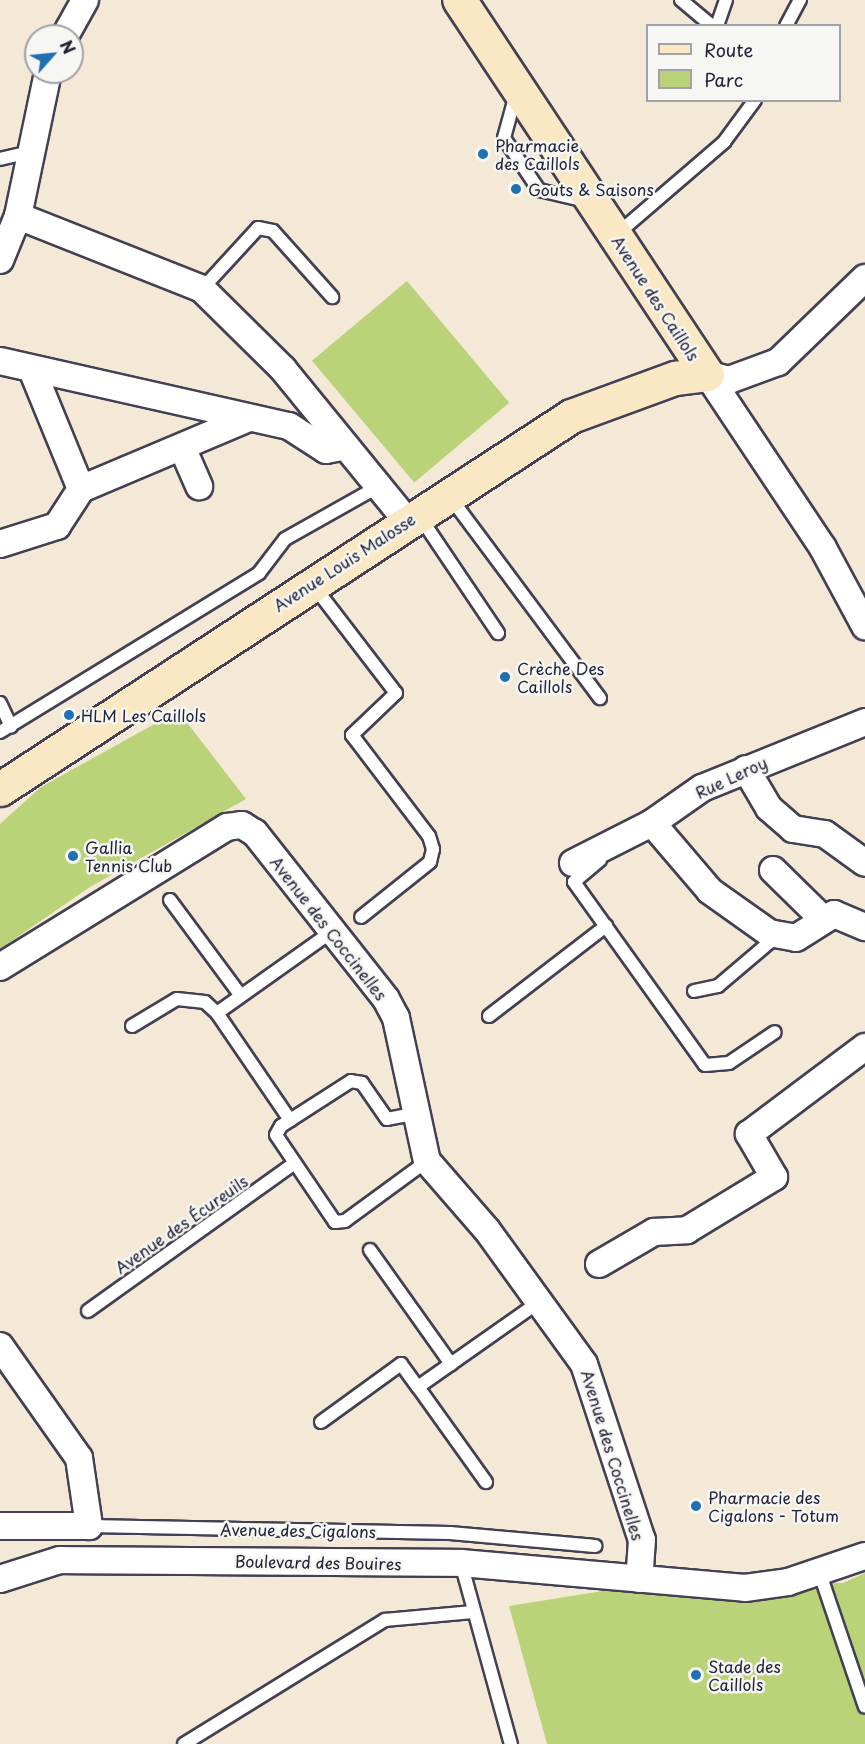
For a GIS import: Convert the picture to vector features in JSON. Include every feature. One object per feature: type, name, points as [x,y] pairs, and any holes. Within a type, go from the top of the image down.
[{"type":"street","points":[[72,24],[85,0]]},
{"type":"street","name":"Avenue des Caillols","points":[[459,0],[823,548],[846,599],[865,626]]},
{"type":"street","points":[[0,260],[18,216],[45,84]]},
{"type":"street","points":[[18,216],[202,289],[283,369],[379,486],[412,518]]},
{"type":"street","points":[[707,374],[729,380],[778,362],[865,278]]},
{"type":"street","points":[[0,361],[33,372],[247,419],[289,426],[326,450],[346,446]]},
{"type":"street","points":[[33,372],[81,489]]},
{"type":"street","name":"Avenue Louis Malosse","points":[[0,789],[571,416],[675,378],[707,374]]},
{"type":"street","points":[[0,544],[57,526],[81,489],[247,419]]},
{"type":"street","points":[[182,447],[199,486]]},
{"type":"street","name":"Rue Leroy","points":[[573,863],[652,823],[702,788],[865,722]]},
{"type":"street","points":[[746,769],[769,808],[793,829],[825,834],[865,863]]},
{"type":"street","points":[[652,823],[710,891],[777,936],[796,938],[824,920],[846,915],[865,927]]},
{"type":"street","name":"Avenue des Coccinelles","points":[[0,967],[227,827],[242,825],[255,833],[333,932],[396,1018],[413,1114],[427,1161],[540,1302],[584,1364],[642,1540],[639,1580]]},
{"type":"street","points":[[773,870],[824,920]]},
{"type":"street","points":[[599,1264],[654,1232],[687,1230],[774,1177],[749,1134],[865,1047]]},
{"type":"street","points":[[4,1361],[79,1458],[89,1526]]},
{"type":"street","name":"Avenue des Cigalons","points":[[0,1526],[89,1526]]},
{"type":"street","points":[[639,1580],[745,1588],[820,1574],[865,1556]]},
{"type":"street","name":"Boulevard des Bouires","points":[[0,1579],[60,1560],[461,1563],[639,1580]]},
{"type":"lane","points":[[681,0],[710,24]]},
{"type":"lane","points":[[718,24],[726,0]]},
{"type":"lane","points":[[787,24],[800,0]]},
{"type":"lane","points":[[615,235],[724,142],[754,102]]},
{"type":"lane","points":[[0,159],[30,152]]},
{"type":"lane","points":[[202,289],[258,228],[273,231],[332,297]]},
{"type":"lane","points":[[0,703],[5,729],[259,573],[285,539],[379,486]]},
{"type":"lane","points":[[449,495],[600,698]]},
{"type":"lane","points":[[412,518],[498,633]]},
{"type":"lane","points":[[312,584],[396,693],[352,735],[429,836],[433,849],[430,862],[361,917]]},
{"type":"lane","points":[[621,837],[574,882],[705,1065],[729,1063],[775,1032]]},
{"type":"lane","points":[[170,900],[241,996]]},
{"type":"lane","points":[[489,1016],[606,926]]},
{"type":"lane","points":[[217,1013],[333,932]]},
{"type":"lane","points":[[694,991],[718,986],[777,936]]},
{"type":"lane","points":[[132,1026],[177,999],[205,1002],[217,1013],[290,1120]]},
{"type":"lane","points":[[413,1114],[387,1119],[362,1083],[351,1081],[290,1120],[276,1135],[292,1165],[328,1214],[345,1221],[427,1161]]},
{"type":"lane","name":"Avenue des Écureuils","points":[[88,1311],[292,1165]]},
{"type":"lane","points":[[370,1250],[451,1364]]},
{"type":"lane","points":[[418,1387],[540,1302]]},
{"type":"lane","points":[[321,1422],[401,1364],[486,1482]]},
{"type":"lane","name":"Avenue des Cigalons","points":[[89,1526],[450,1533],[595,1546]]},
{"type":"lane","points":[[461,1563],[511,1744]]},
{"type":"lane","points":[[820,1574],[865,1707]]},
{"type":"lane","points":[[184,1744],[385,1620],[473,1612]]},
{"type":"green space","points":[[407,281],[509,403],[414,483],[312,361]]},
{"type":"green space","name":"Gallia Tennis Club","points":[[178,711],[246,799],[90,887],[0,949],[0,824],[41,787]]},
{"type":"green space","name":"Stade des Caillols","points":[[865,1573],[865,1744],[547,1744],[509,1606],[659,1582],[843,1583]]},
{"type":"place","name":"Pharmacie des Caillols","points":[[483,154]]},
{"type":"place","name":"Gouts & Saisons","points":[[516,189]]},
{"type":"place","name":"Crèche Des Caillols","points":[[505,677]]},
{"type":"place","name":"HLM Les Caillols","points":[[69,715]]},
{"type":"place","name":"Gallia Tennis Club","points":[[73,856]]},
{"type":"place","name":"Pharmacie des Cigalons - Totum","points":[[696,1506]]},
{"type":"place","name":"Stade des Caillols","points":[[696,1675]]}]
